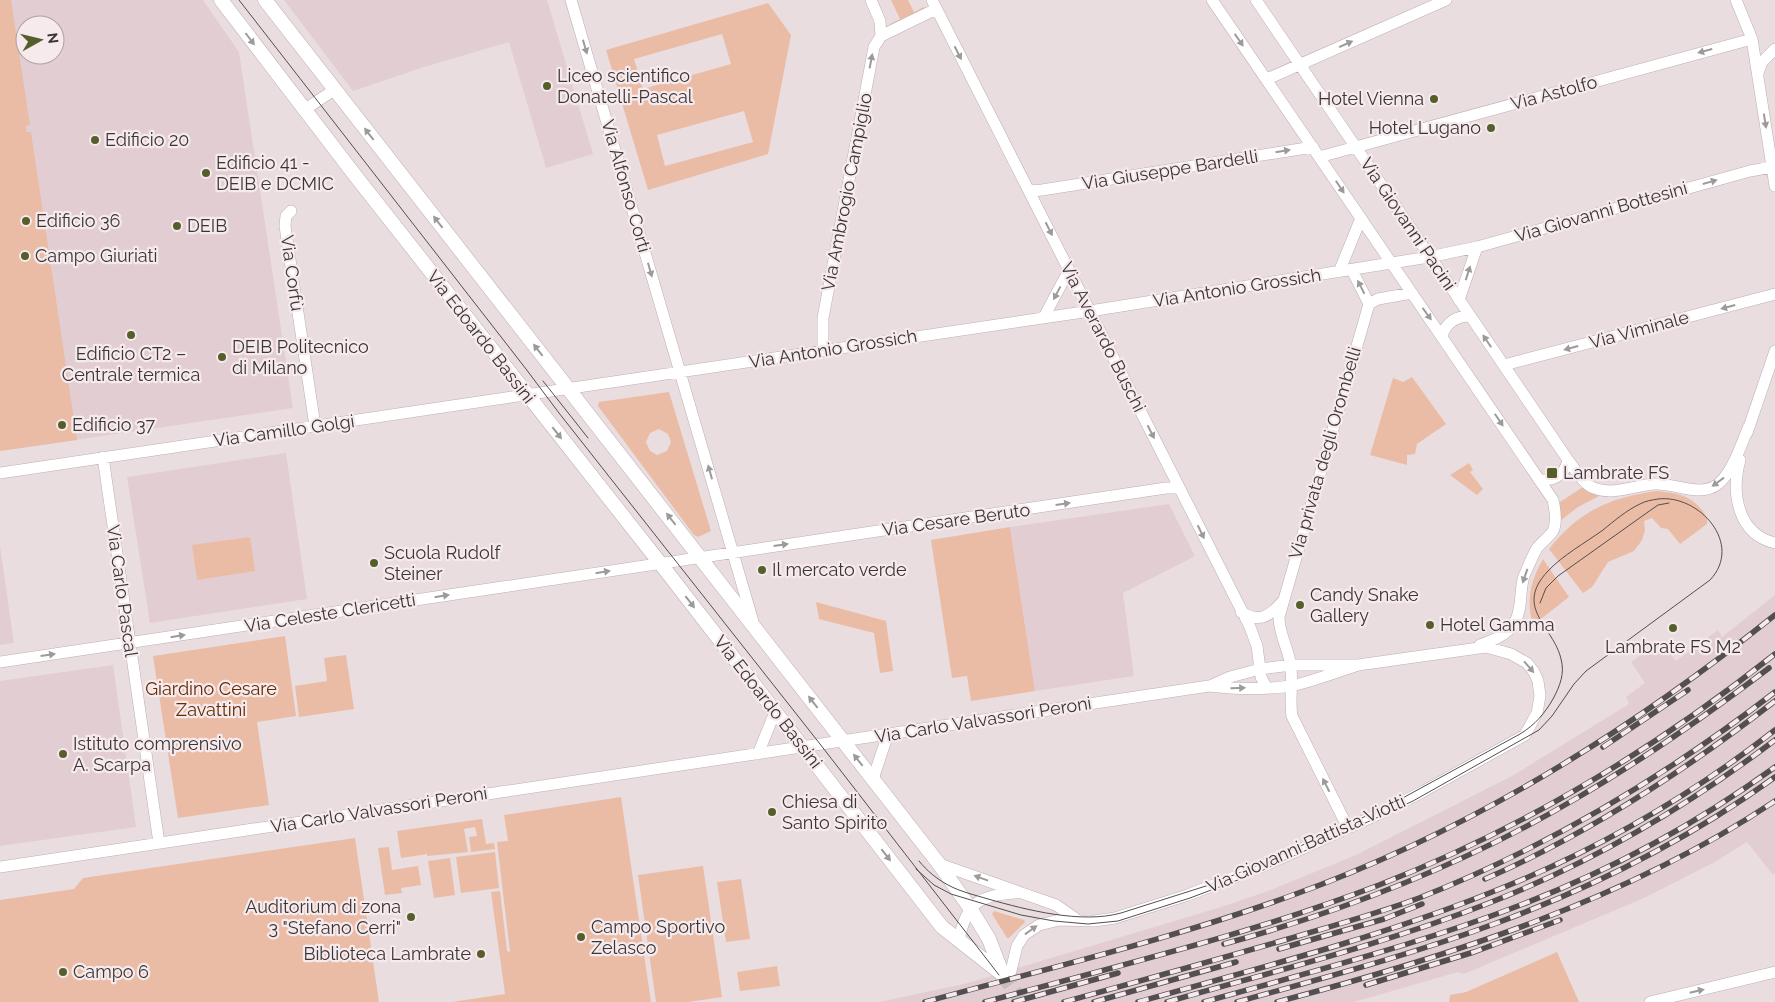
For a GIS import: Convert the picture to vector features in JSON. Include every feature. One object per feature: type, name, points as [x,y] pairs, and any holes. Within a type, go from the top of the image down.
[{"type":"street","name":"Via Edoardo Bassini","points":[[221,0],[304,110],[660,563],[942,927],[1002,974],[989,939],[939,864],[265,0]]},
{"type":"street","name":"Via Alfonso Corti","points":[[571,0],[680,372]]},
{"type":"street","points":[[871,0],[880,21],[881,36],[934,5]]},
{"type":"street","name":"Via Giovanni Pacini","points":[[1212,0],[1553,500],[1554,530],[1531,559],[1521,588],[1521,607]]},
{"type":"street","name":"Via Giovanni Pacini","points":[[1256,0],[1568,460],[1589,486],[1599,490],[1618,491],[1656,484],[1690,490],[1700,490],[1716,485],[1723,480],[1729,471],[1749,426]]},
{"type":"street","points":[[1267,79],[1446,0]]},
{"type":"street","points":[[1736,0],[1752,39],[1775,186]]},
{"type":"street","name":"Via Averardo Buschi","points":[[934,5],[1254,636],[1260,669]]},
{"type":"street","name":"Via Ambrogio Campiglio","points":[[823,350],[823,318],[872,57],[881,36]]},
{"type":"street","points":[[1752,39],[1775,48],[1762,62],[1758,74]]},
{"type":"street","name":"Via Astolfo","points":[[1356,147],[1752,39]]},
{"type":"street","points":[[304,110],[334,90]]},
{"type":"street","name":"Via Giuseppe Bardelli","points":[[1028,189],[1037,191],[1312,147]]},
{"type":"street","name":"Via Giovanni Pacini","points":[[1319,157],[1356,147]]},
{"type":"street","name":"Via Giovanni Bottesini","points":[[1429,257],[1477,247],[1750,171],[1772,167]]},
{"type":"street","name":"Via Corfù","points":[[291,211],[285,220],[315,426]]},
{"type":"street","name":"Via Giovanni Pacini","points":[[1339,272],[1360,218]]},
{"type":"street","name":"Via Giovanni Pacini","points":[[1459,300],[1477,247]]},
{"type":"street","name":"Via Antonio Grossich","points":[[680,372],[1090,311],[1429,257]]},
{"type":"street","points":[[1044,317],[1069,270]]},
{"type":"street","points":[[1352,270],[1368,304]]},
{"type":"street","name":"Via Giovanni Pacini","points":[[1368,304],[1378,299],[1412,293]]},
{"type":"street","name":"Via Viminale","points":[[1504,365],[1775,294]]},
{"type":"street","name":"Via privata degli Orombelli","points":[[1291,665],[1279,625],[1282,602],[1368,304]]},
{"type":"street","points":[[1442,335],[1446,327],[1453,320],[1470,316]]},
{"type":"street","points":[[1775,352],[1749,426],[1735,477],[1738,506],[1746,524],[1764,539],[1775,543]]},
{"type":"street","name":"Via Edoardo Bassini","points":[[680,372],[755,627]]},
{"type":"street","points":[[568,388],[680,372]]},
{"type":"street","name":"Via Camillo Golgi","points":[[0,473],[568,388]]},
{"type":"street","name":"Via Carlo Pascal","points":[[103,458],[159,843]]},
{"type":"street","points":[[1539,480],[1549,480],[1558,476],[1565,470],[1568,460]]},
{"type":"street","name":"Via Cesare Beruto","points":[[733,553],[1166,488],[1179,488]]},
{"type":"street","points":[[660,563],[733,553]]},
{"type":"street","name":"Via Celeste Clericetti","points":[[0,662],[660,563]]},
{"type":"street","points":[[1241,612],[1249,617],[1264,616],[1273,613],[1282,602]]},
{"type":"street","name":"Via Carlo Valvassori Peroni","points":[[1472,648],[1504,634],[1514,622],[1521,607]]},
{"type":"street","name":"Via Carlo Valvassori Peroni","points":[[0,867],[1209,686],[1230,677],[1260,669],[1291,665],[1358,664],[1472,648],[1486,647],[1500,650],[1519,658],[1527,664],[1536,676],[1540,691],[1538,707],[1535,718],[1525,735]]},
{"type":"street","name":"Via Carlo Valvassori Peroni","points":[[1209,686],[1231,689],[1292,686],[1312,681],[1358,664]]},
{"type":"street","points":[[1291,665],[1290,708],[1294,722],[1348,828]]},
{"type":"street","points":[[1260,669],[1266,687]]},
{"type":"street","points":[[758,754],[775,712]]},
{"type":"street","points":[[873,779],[888,734]]},
{"type":"street","name":"Via Giovanni Battista Viotti","points":[[1011,971],[1016,946],[1029,930],[1046,922],[1076,919],[1094,921],[1115,918],[1188,895],[1245,874],[1382,813],[1525,735]]},
{"type":"street","points":[[939,864],[1056,905],[1076,919]]},
{"type":"street","points":[[959,940],[964,919],[970,908],[992,896],[1022,893]]},
{"type":"street","points":[[1650,1002],[1775,972]]},
{"type":"shaded area","points":[[11,0],[203,0],[239,52],[293,408],[0,451]]},
{"type":"shaded area","points":[[284,0],[547,0],[593,154],[546,168],[509,42],[424,67],[353,91]]},
{"type":"shaded area","points":[[286,453],[307,599],[150,623],[127,477]]},
{"type":"shaded area","points":[[1169,504],[1195,556],[1123,593],[1134,676],[1035,691],[1010,527]]},
{"type":"shaded area","points":[[0,546],[14,643],[0,645]]},
{"type":"shaded area","points":[[1775,595],[1775,873],[1773,875],[1747,842],[1715,862],[1644,898],[1464,974],[1458,972],[1354,1002],[879,1002],[968,983],[1221,907],[1268,891],[1356,855],[1512,776],[1629,704],[1626,697],[1645,683],[1631,662],[1660,640],[1676,661],[1718,630],[1722,637]]},
{"type":"shaded area","name":"Istituto comprensivo A. Scarpa","points":[[113,665],[136,827],[0,846],[0,681]]},
{"type":"green space","name":"Campo Giuriati","points":[[0,0],[11,0],[15,26],[15,65],[21,65],[30,125],[26,126],[26,132],[31,132],[77,440],[0,451]]},
{"type":"green space","points":[[891,0],[908,0],[914,12],[924,7],[925,9],[890,26],[890,24],[900,19]]},
{"type":"green space","points":[[768,3],[791,35],[768,154],[648,190],[606,50]],"holes":[[[722,34],[731,64],[643,89],[634,59]],[[744,111],[753,142],[665,166],[657,135]]]},
{"type":"green space","points":[[1412,377],[1446,424],[1417,444],[1415,454],[1407,455],[1407,465],[1370,455],[1393,378],[1403,382]]},
{"type":"green space","points":[[669,392],[711,531],[698,537],[694,535],[598,406],[599,402]],"holes":[[[659,429],[668,434],[671,442],[667,451],[657,455],[650,451],[646,442],[650,433]]]},
{"type":"green space","points":[[1469,463],[1473,470],[1470,472],[1483,489],[1477,495],[1450,475]]},
{"type":"green space","points":[[1583,487],[1599,496],[1578,507],[1560,521],[1557,504]]},
{"type":"green space","points":[[1656,491],[1687,497],[1705,513],[1707,524],[1680,544],[1668,529],[1661,528],[1652,518],[1644,521],[1645,530],[1642,540],[1634,551],[1608,562],[1592,587],[1583,593],[1549,549],[1572,525],[1596,508],[1609,502]]},
{"type":"green space","points":[[1010,527],[1035,691],[971,701],[967,676],[952,678],[931,540]]},
{"type":"green space","points":[[250,537],[255,571],[197,580],[192,545]]},
{"type":"green space","points":[[1543,559],[1569,597],[1533,625],[1530,591]]},
{"type":"green space","points":[[816,602],[886,621],[893,671],[880,673],[874,633],[819,619]]},
{"type":"green space","name":"Giardino Cesare Zavattini","points":[[285,636],[296,716],[257,722],[269,805],[178,818],[153,656]]},
{"type":"green space","points":[[346,655],[354,709],[299,717],[295,686],[327,681],[324,658]]},
{"type":"green space","name":"Campo Sportivo Zelasco","points":[[621,797],[651,1002],[452,1002],[505,994],[491,892],[500,891],[507,951],[510,952],[497,842],[508,841],[504,815]]},
{"type":"green space","points":[[482,819],[486,844],[494,843],[495,849],[471,852],[469,837],[477,836],[475,827],[464,829],[468,852],[427,856],[427,854],[401,858],[397,831]]},
{"type":"green space","points":[[355,838],[379,1002],[0,1002],[0,900],[74,889],[83,878]]},
{"type":"green space","points":[[389,847],[392,870],[418,866],[421,885],[401,888],[402,893],[385,895],[378,848]]},
{"type":"green space","points":[[495,852],[499,888],[461,893],[456,857]]},
{"type":"green space","points":[[450,858],[455,895],[434,898],[428,861]]},
{"type":"green space","points":[[703,866],[722,997],[688,1002],[656,1002],[638,875]]},
{"type":"green space","points":[[741,879],[750,939],[726,942],[717,882]]},
{"type":"green space","points":[[994,911],[1024,920],[1025,922],[1007,938],[992,914]]},
{"type":"green space","points":[[1557,952],[1579,1002],[1449,1002],[1450,995],[1466,992]]},
{"type":"green space","points":[[777,966],[780,986],[740,991],[737,972]]},
{"type":"tunnel","points":[[1011,971],[1012,987]]},
{"type":"tunnel","points":[[1002,974],[1022,1002]]},
{"type":"tram line","points":[[239,0],[559,413],[999,975]]},
{"type":"tram line","points":[[543,381],[588,438]]},
{"type":"tram line","points":[[916,869],[934,885],[951,894],[1021,915],[1054,921],[1088,924],[1118,921],[1190,898],[1259,872],[1413,801],[1539,730],[1586,671],[1710,580],[1719,566],[1722,551],[1719,537],[1712,524],[1701,513],[1688,504],[1673,500],[1658,499],[1646,501],[1625,512],[1560,560],[1538,584],[1534,596],[1535,607],[1557,648],[1562,669],[1560,684],[1556,694],[1547,709],[1535,723],[1520,734],[1388,806],[1261,864],[1209,885],[1121,913],[1089,917],[1037,911],[968,893],[940,880],[919,861]]},
{"type":"tram line","points":[[1540,603],[1546,588],[1558,576],[1658,505],[1669,503]]},
{"type":"railway","points":[[925,1002],[1202,926],[1293,895],[1358,870],[1422,841],[1545,775],[1605,738],[1720,658],[1775,615]]},
{"type":"railway","points":[[985,1002],[1184,948],[1282,919],[1331,903],[1432,863],[1484,839],[1586,784],[1683,722],[1775,654]]},
{"type":"railway","points":[[1224,944],[1316,916],[1405,883],[1535,822],[1627,768],[1699,720],[1769,668]]},
{"type":"railway","points":[[1603,747],[1688,690]]},
{"type":"railway","points":[[1064,1002],[1354,920],[1419,898],[1467,878],[1560,833],[1648,781],[1734,723],[1775,692]]},
{"type":"railway","points":[[1485,879],[1561,842],[1635,799],[1707,752],[1775,701]]},
{"type":"railway","points":[[1138,1002],[1358,939],[1444,910],[1525,878],[1600,842],[1673,801],[1708,779],[1775,730]]},
{"type":"railway","points":[[1167,1002],[1330,956],[1410,931],[1450,918],[1527,887],[1638,831],[1708,788],[1775,740]]},
{"type":"railway","points":[[1204,1002],[1384,951],[1529,902],[1638,852],[1708,812],[1775,767]]},
{"type":"railway","points":[[1237,1002],[1398,956],[1531,910],[1604,878],[1675,841],[1742,800],[1775,777]]},
{"type":"railway","points":[[1277,1002],[1407,965],[1535,922],[1658,868],[1718,836],[1775,801]]},
{"type":"railway","points":[[1279,949],[1384,919],[1422,904]]},
{"type":"railway","points":[[1366,985],[1474,952],[1560,920]]},
{"type":"railway","points":[[1094,1002],[1236,962]]},
{"type":"railway","points":[[1014,1002],[1118,973]]},
{"type":"place","name":"Liceo scientifico Donatelli-Pascal","points":[[547,86]]},
{"type":"place","name":"Hotel Vienna","points":[[1434,99]]},
{"type":"place","name":"Hotel Lugano","points":[[1491,128]]},
{"type":"place","name":"Edificio 20","points":[[95,140]]},
{"type":"place","name":"Edificio 41 - DEIB e DCMIC","points":[[206,173]]},
{"type":"place","name":"Edificio 36","points":[[26,221]]},
{"type":"place","name":"DEIB","points":[[177,226]]},
{"type":"place","name":"Campo Giuriati","points":[[25,256]]},
{"type":"place","name":"Edificio CT2 – Centrale termica","points":[[131,335]]},
{"type":"place","name":"DEIB Politecnico di Milano","points":[[222,357]]},
{"type":"place","name":"Edificio 37","points":[[62,425]]},
{"type":"place","name":"Lambrate FS","points":[[1552,473]]},
{"type":"place","name":"Scuola Rudolf Steiner","points":[[374,563]]},
{"type":"place","name":"Il mercato verde","points":[[762,570]]},
{"type":"place","name":"Candy Snake Gallery","points":[[1300,605]]},
{"type":"place","name":"Hotel Gamma","points":[[1430,625]]},
{"type":"place","name":"Lambrate FS M2","points":[[1673,628]]},
{"type":"place","name":"Istituto comprensivo A. Scarpa","points":[[63,754]]},
{"type":"place","name":"Chiesa di Santo Spirito","points":[[772,812]]},
{"type":"place","name":"Auditorium di zona 3 \"Stefano Cerri\"","points":[[411,917]]},
{"type":"place","name":"Campo Sportivo Zelasco","points":[[581,937]]},
{"type":"place","name":"Biblioteca Lambrate","points":[[481,954]]},
{"type":"place","name":"Campo 6","points":[[63,972]]}]
